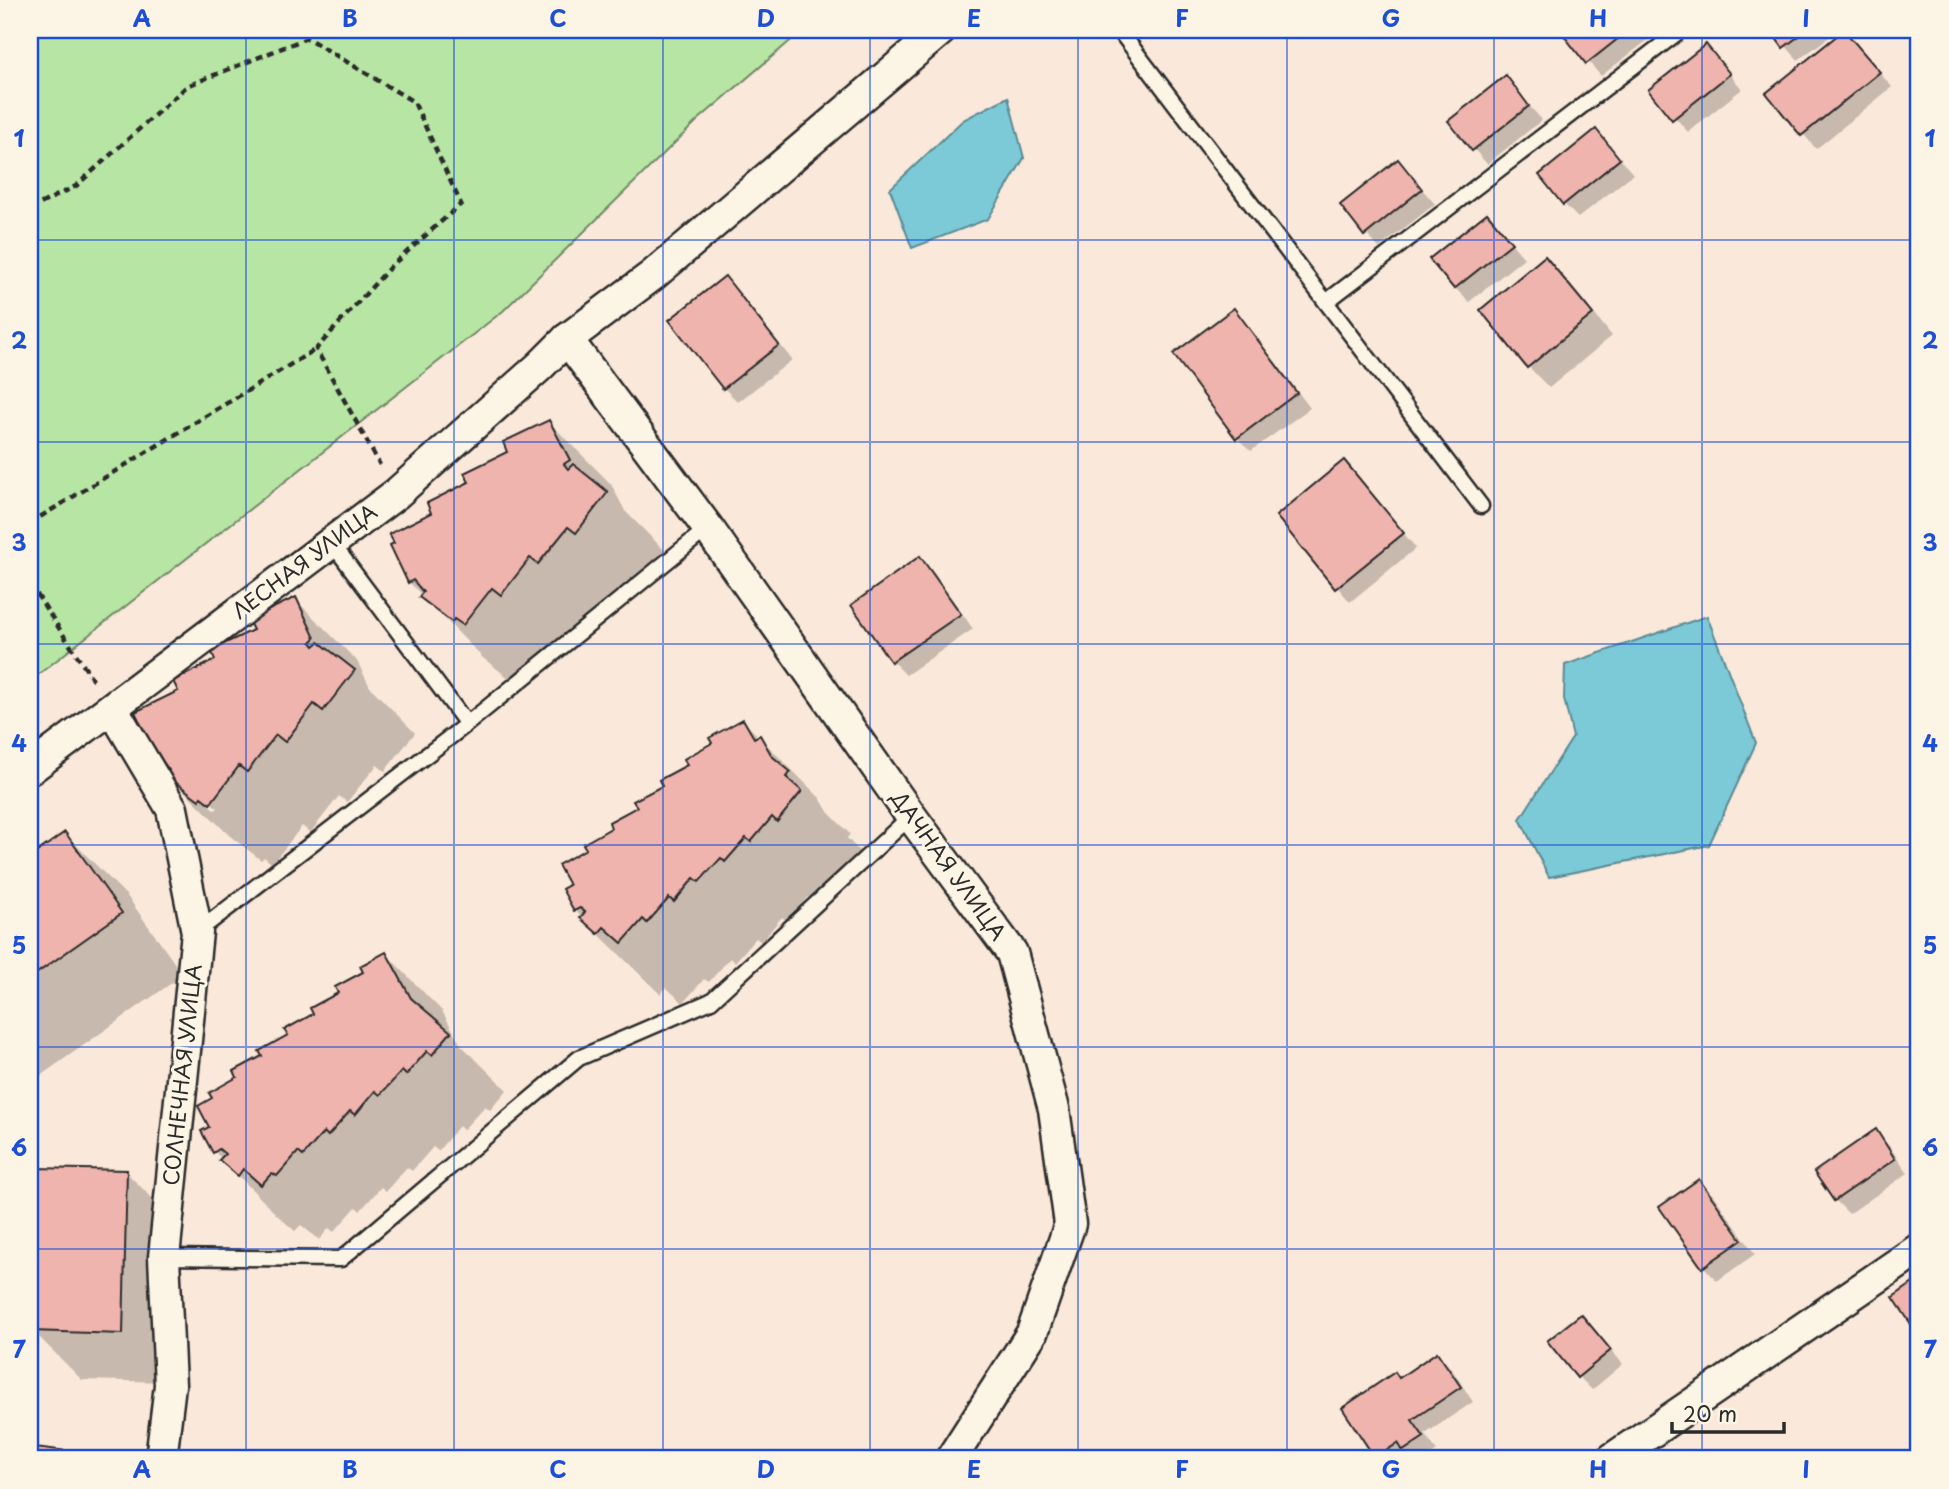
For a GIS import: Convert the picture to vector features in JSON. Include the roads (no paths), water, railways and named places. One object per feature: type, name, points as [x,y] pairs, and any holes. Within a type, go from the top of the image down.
[{"type":"street","name":"ЛЕСНАЯ УЛИЦА","points":[[30,769],[396,494],[567,339],[653,275],[941,30]]},
{"type":"street","name":"ДАЧНАЯ УЛИЦА","points":[[567,339],[708,528],[911,816],[1012,953],[1054,1109],[1070,1224],[1032,1332],[951,1459]]},
{"type":"street","name":"СОЛНЕЧНАЯ УЛИЦА","points":[[112,708],[172,809],[197,932],[164,1257],[170,1385],[161,1459]]},
{"type":"street","points":[[1612,1459],[1919,1250]]},
{"type":"lane","points":[[1119,30],[1481,506]]},
{"type":"lane","points":[[1326,302],[1681,30]]},
{"type":"lane","points":[[197,932],[467,724],[708,528]]},
{"type":"lane","points":[[332,542],[467,724]]},
{"type":"lane","points":[[164,1257],[341,1259],[579,1058],[710,1001],[911,816]]},
{"type":"water","points":[[1008,97],[1024,158],[988,219],[912,248],[890,189],[963,120]]},
{"type":"water","points":[[1707,616],[1756,743],[1709,845],[1549,877],[1520,819],[1573,737],[1564,699],[1565,665]]}]
